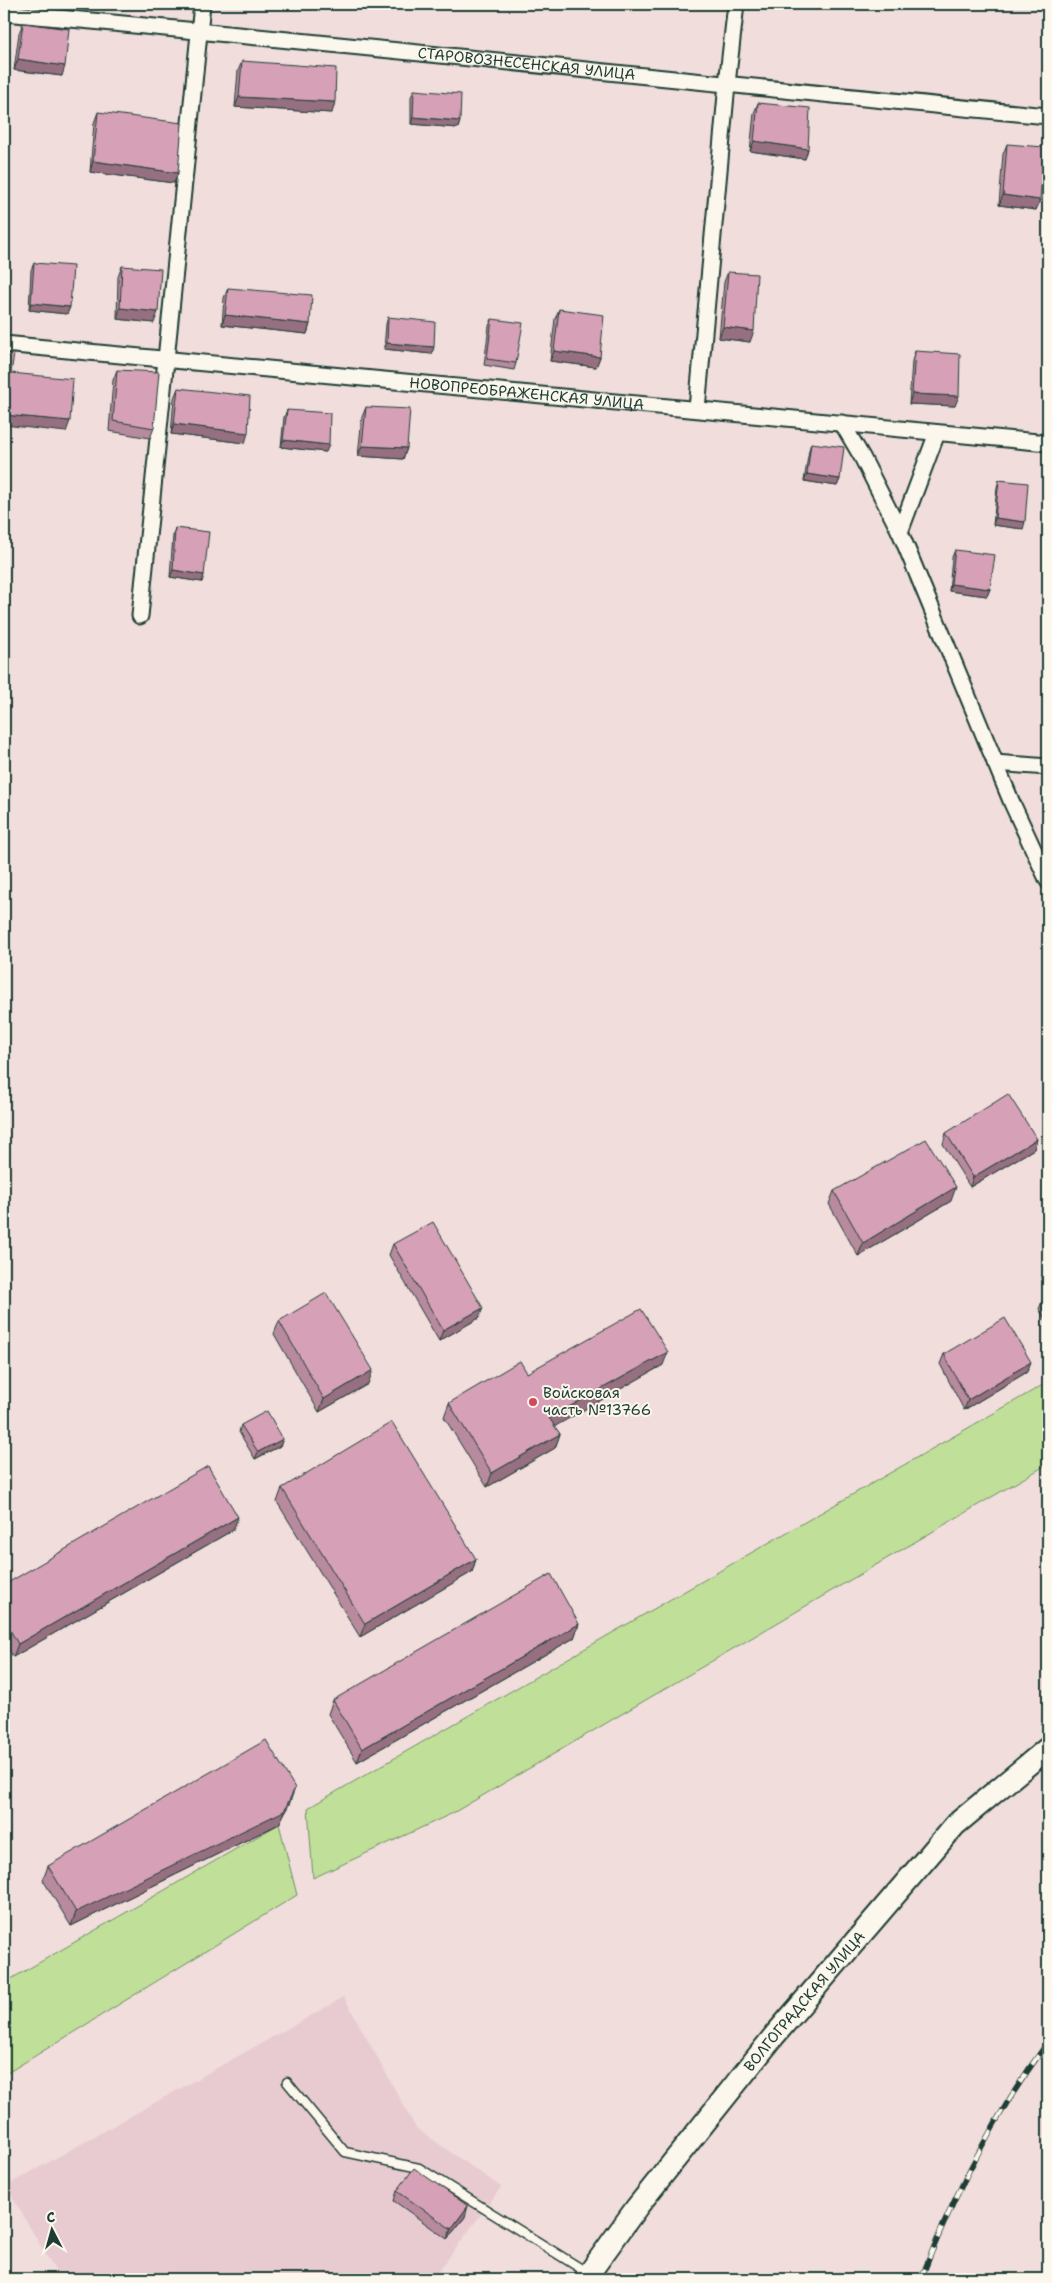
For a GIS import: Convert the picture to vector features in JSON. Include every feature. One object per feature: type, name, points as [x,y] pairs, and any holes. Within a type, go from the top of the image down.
[{"type":"main road","name":"ВОЛГОГРАДСКАЯ УЛИЦА","points":[[587,2277],[637,2207],[774,2036],[954,1825],[1048,1748]]},
{"type":"street","points":[[140,616],[202,4]]},
{"type":"street","points":[[697,409],[736,4]]},
{"type":"street","name":"СТАРОВОЗНЕСЕНСКАЯ УЛИЦА","points":[[4,13],[199,30],[1048,116]]},
{"type":"street","name":"НОВОПРЕОБРАЖЕНСКАЯ УЛИЦА","points":[[4,344],[1048,443]]},
{"type":"street","points":[[842,424],[862,457],[900,532],[995,762],[1048,881]]},
{"type":"street","points":[[900,532],[937,433]]},
{"type":"street","points":[[995,762],[1048,767]]},
{"type":"lane","points":[[287,2082],[344,2152],[419,2168],[587,2277]]},
{"type":"shaded area","points":[[344,1997],[416,2128],[501,2187],[433,2279],[60,2279],[6,2186]]},
{"type":"green space","points":[[1048,1382],[1048,1464],[453,1813],[313,1878],[308,1808]]},
{"type":"green space","points":[[279,1824],[297,1895],[4,2075],[4,1983]]},
{"type":"building","points":[[23,23],[69,29],[65,66],[18,59]]},
{"type":"building","points":[[242,61],[336,68],[335,102],[239,97]]},
{"type":"building","points":[[414,90],[461,94],[460,121],[413,117]]},
{"type":"building","points":[[758,103],[810,108],[808,149],[754,141]]},
{"type":"building","points":[[98,112],[182,123],[178,173],[93,161]]},
{"type":"building","points":[[1007,144],[1044,147],[1040,200],[1003,195]]},
{"type":"building","points":[[34,263],[73,266],[70,307],[31,303]]},
{"type":"building","points":[[122,266],[161,269],[158,312],[120,308]]},
{"type":"building","points":[[728,272],[757,274],[754,331],[723,327]]},
{"type":"building","points":[[228,288],[312,295],[310,324],[225,315]]},
{"type":"building","points":[[559,309],[604,315],[600,357],[554,351]]},
{"type":"building","points":[[388,317],[435,322],[434,347],[387,343]]},
{"type":"building","points":[[492,319],[523,323],[516,363],[487,359]]},
{"type":"building","points":[[915,351],[960,354],[959,396],[912,394]]},
{"type":"building","points":[[4,354],[14,354],[11,373],[73,379],[70,421],[4,415]]},
{"type":"building","points":[[117,370],[159,372],[154,428],[113,421]]},
{"type":"building","points":[[178,388],[250,396],[248,433],[174,424]]},
{"type":"building","points":[[366,407],[410,409],[407,448],[362,446]]},
{"type":"building","points":[[287,410],[330,413],[329,445],[283,440]]},
{"type":"building","points":[[811,443],[844,447],[840,479],[807,474]]},
{"type":"building","points":[[999,480],[1028,483],[1025,522],[995,518]]},
{"type":"building","points":[[175,528],[209,532],[204,575],[173,570]]},
{"type":"building","points":[[955,550],[995,555],[990,589],[951,584]]},
{"type":"building","points":[[1008,1094],[1037,1139],[973,1177],[946,1133]]},
{"type":"building","points":[[926,1139],[956,1187],[863,1243],[834,1191]]},
{"type":"building","points":[[433,1222],[483,1308],[443,1330],[393,1244]]},
{"type":"building","points":[[326,1293],[373,1370],[324,1399],[279,1321]]},
{"type":"building","points":[[1048,1296],[1048,1308],[1043,1299]]},
{"type":"building","name":"Войсковая часть №13766","points":[[641,1309],[668,1352],[549,1418],[560,1434],[492,1473],[449,1403],[520,1361],[527,1373]]},
{"type":"building","points":[[1005,1318],[1031,1362],[968,1400],[944,1354]]},
{"type":"building","points":[[267,1411],[283,1439],[258,1452],[241,1425]]},
{"type":"building","points":[[392,1422],[476,1559],[365,1624],[282,1488]]},
{"type":"building","points":[[208,1466],[238,1517],[18,1644],[4,1619],[4,1585]]},
{"type":"building","points":[[551,1574],[579,1624],[362,1749],[333,1700]]},
{"type":"building","points":[[266,1740],[295,1788],[284,1811],[76,1912],[48,1866]]},
{"type":"building","points":[[4,1942],[9,1951],[4,1954]]},
{"type":"building","points":[[414,2168],[468,2206],[451,2229],[397,2191]]},
{"type":"railway","points":[[921,2279],[947,2217],[977,2156],[1010,2098],[1048,2042]]},
{"type":"place","name":"Войсковая часть №13766","points":[[533,1402]]}]
